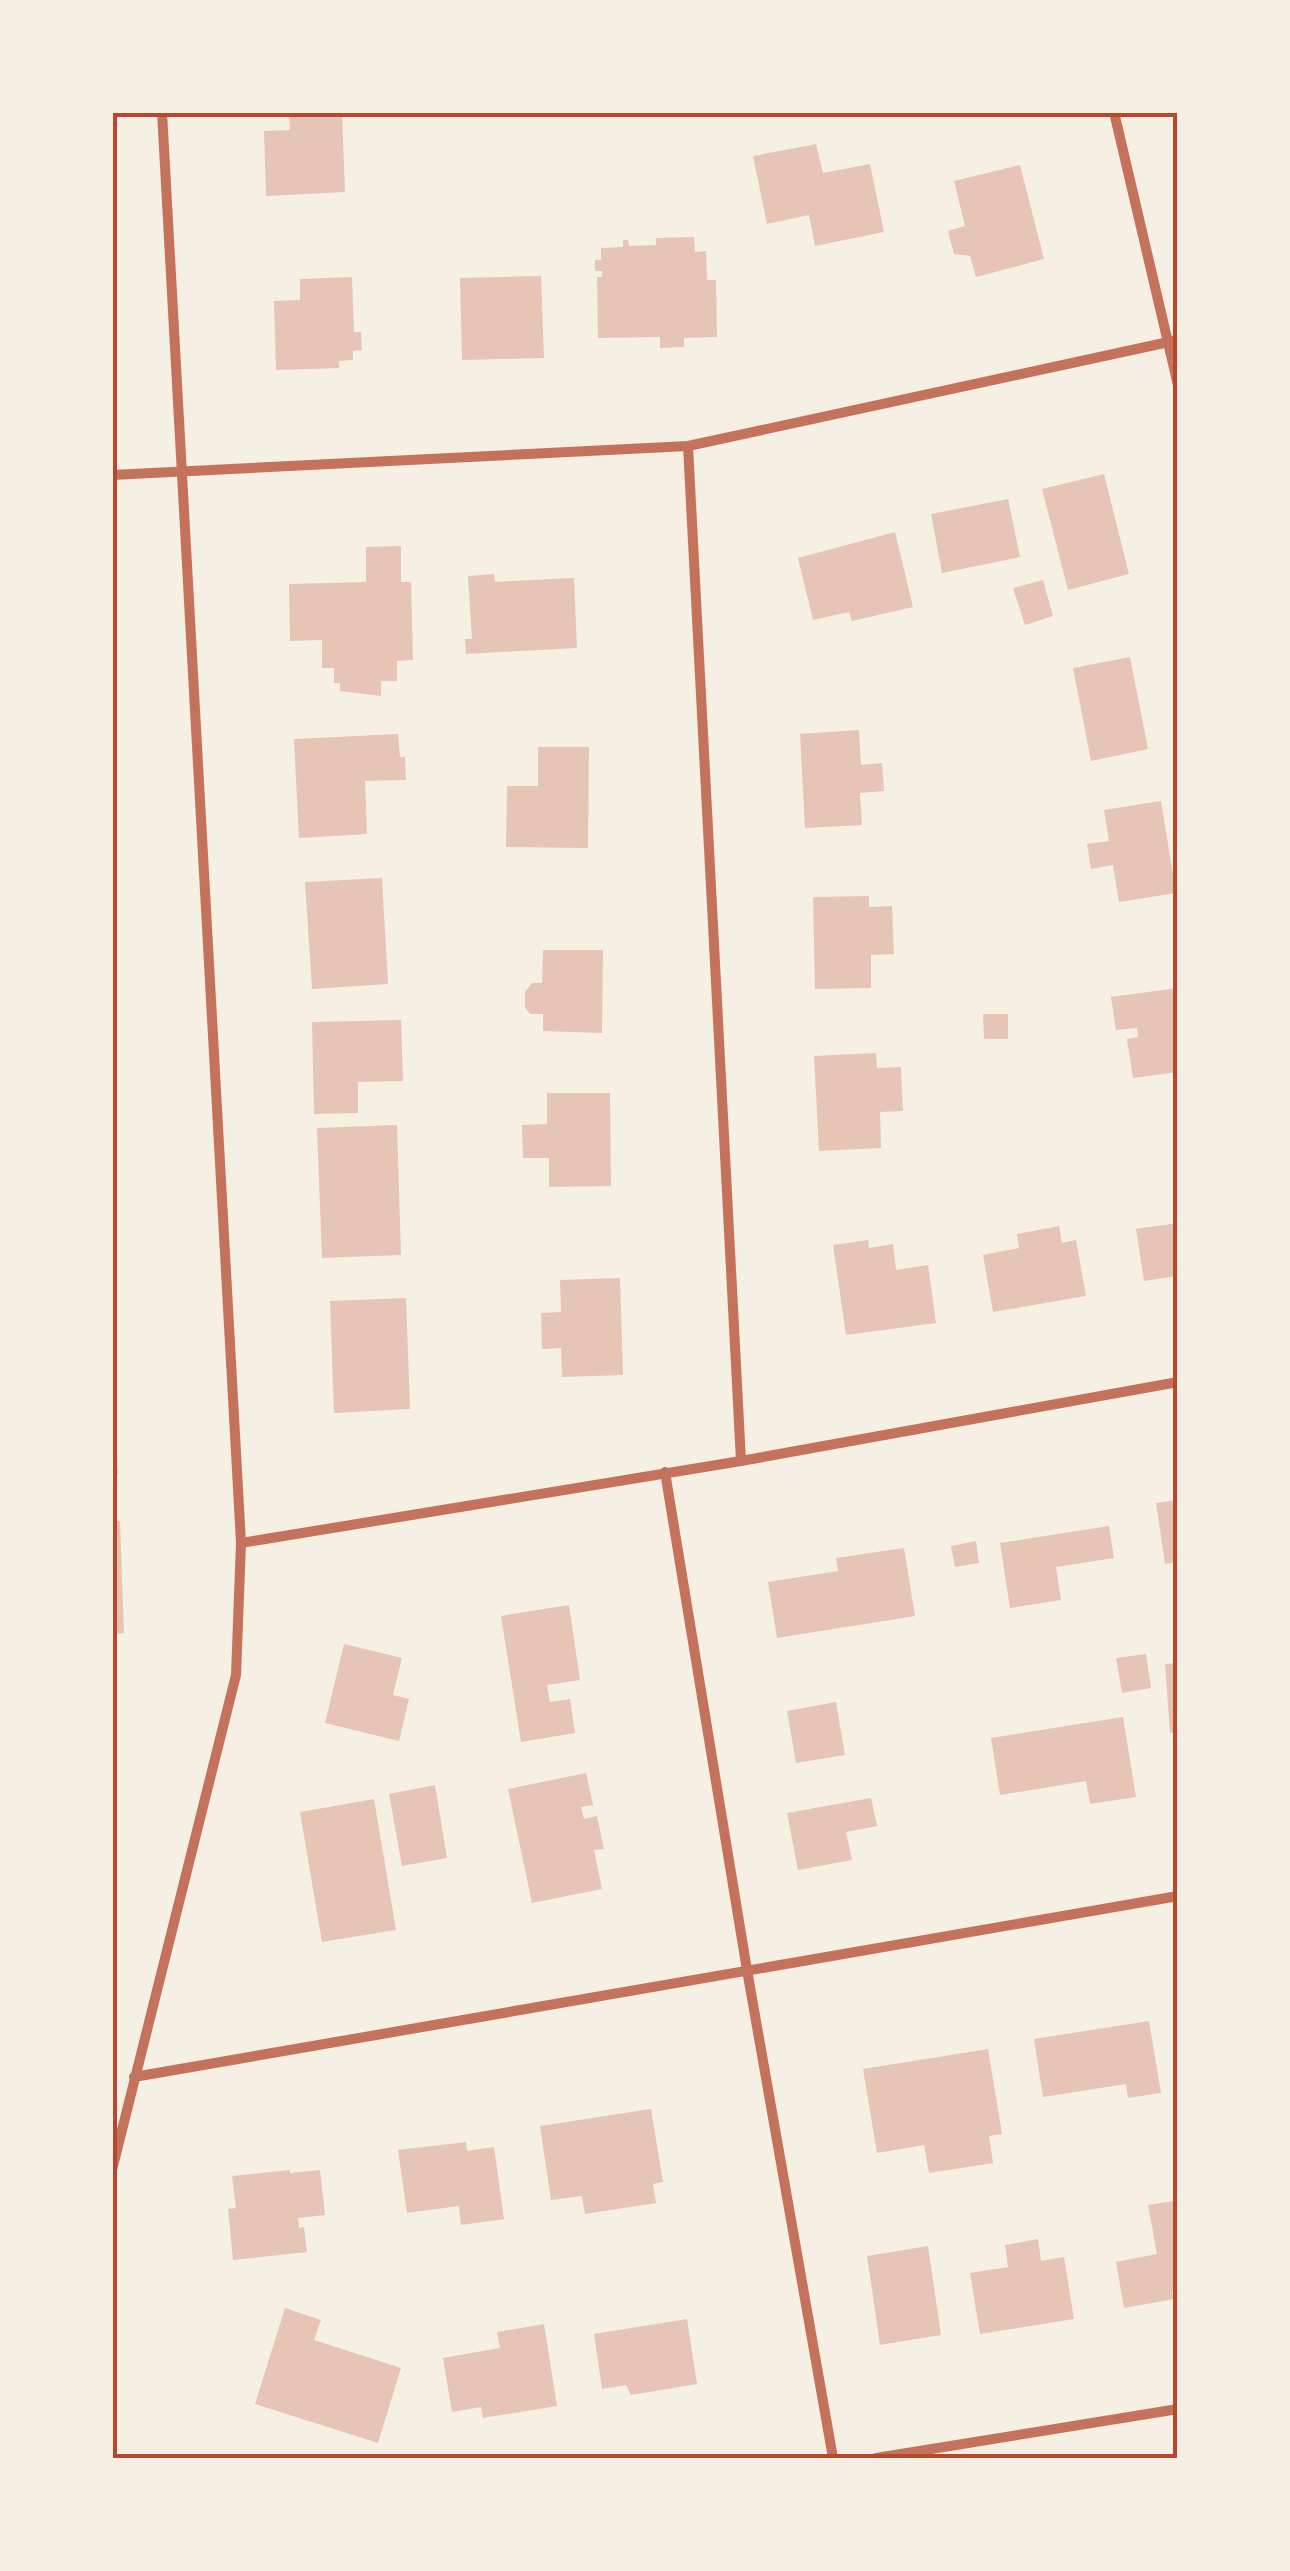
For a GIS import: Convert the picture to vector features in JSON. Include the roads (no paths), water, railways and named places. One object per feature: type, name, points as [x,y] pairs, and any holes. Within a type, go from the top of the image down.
[{"type":"street","points":[[112,2170],[236,1675],[241,1543],[162,112]]},
{"type":"street","points":[[1114,112],[1173,341],[1178,385]]},
{"type":"street","points":[[112,475],[688,446],[1173,341]]},
{"type":"street","points":[[688,446],[741,1461]]},
{"type":"street","points":[[241,1543],[741,1461],[1178,1382]]},
{"type":"street","points":[[665,1472],[833,2458]]},
{"type":"street","points":[[134,2077],[1178,1896]]},
{"type":"street","points":[[876,2458],[1178,2408]]}]
